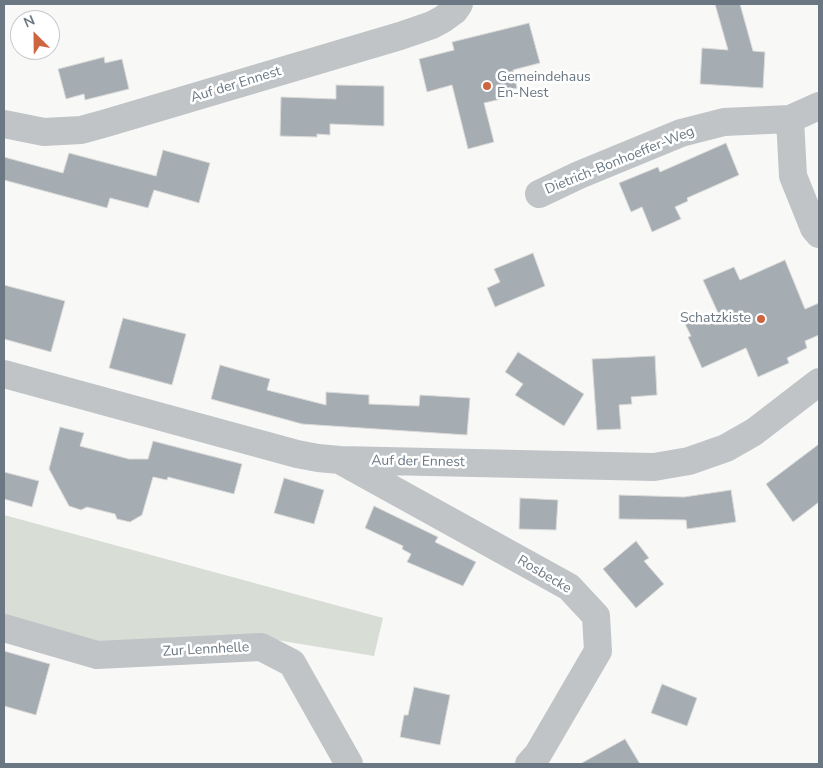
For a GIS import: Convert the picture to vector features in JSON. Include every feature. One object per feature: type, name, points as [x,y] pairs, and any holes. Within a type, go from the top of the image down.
[{"type":"street","name":"Auf der Ennest","points":[[4,124],[44,132],[81,130],[400,36],[432,25],[454,11],[460,4]]},
{"type":"street","name":"Dietrich-Bonhoeffer-Weg","points":[[539,194],[579,175],[680,133],[724,122],[790,119],[819,106]]},
{"type":"street","points":[[790,119],[793,176],[814,228],[819,234]]},
{"type":"street","name":"Auf der Ennest","points":[[4,374],[297,454],[340,460],[654,467],[689,461],[726,448],[754,432],[819,382]]},
{"type":"street","name":"Rosbecke","points":[[340,460],[569,587],[596,616],[598,651],[538,754],[529,764]]},
{"type":"street","name":"Zur Lennhelle","points":[[4,628],[97,654],[261,647],[292,663],[349,764]]},
{"type":"shaded area","points":[[4,515],[383,618],[374,656],[264,638],[97,645],[4,617]]},
{"type":"building","points":[[715,4],[740,4],[753,51],[765,52],[763,88],[700,84],[702,48],[728,50]]},
{"type":"building","name":"Gemeindehaus En-Nest","points":[[529,23],[540,63],[513,70],[517,88],[513,89],[514,96],[484,103],[494,142],[468,149],[452,85],[427,92],[419,59],[454,50],[452,42]]},
{"type":"building","points":[[104,57],[105,63],[122,59],[129,89],[85,100],[84,94],[66,99],[58,69]]},
{"type":"building","points":[[336,85],[384,86],[384,126],[330,124],[330,135],[317,134],[317,137],[280,136],[281,97],[336,99]]},
{"type":"building","points":[[726,143],[739,175],[687,198],[688,201],[675,207],[681,219],[652,232],[642,207],[631,212],[619,183],[658,167],[660,172]]},
{"type":"building","points":[[163,150],[210,163],[199,203],[154,190],[148,208],[110,198],[107,208],[4,180],[4,157],[63,173],[69,153],[156,176]]},
{"type":"building","points":[[533,253],[545,286],[495,307],[487,288],[500,282],[494,269]]},
{"type":"building","name":"Schatzkiste","points":[[785,260],[805,309],[819,303],[819,335],[805,341],[807,348],[787,358],[789,363],[758,377],[746,348],[702,368],[688,337],[691,336],[685,324],[719,315],[703,280],[734,267],[740,280]]},
{"type":"building","points":[[4,285],[65,301],[51,352],[4,339]]},
{"type":"building","points":[[123,318],[186,334],[172,385],[109,368]]},
{"type":"building","points":[[518,352],[584,394],[564,426],[515,395],[523,384],[505,372]]},
{"type":"building","points":[[655,356],[657,395],[631,397],[632,404],[619,405],[621,429],[597,430],[592,359]]},
{"type":"building","points":[[220,365],[270,379],[267,390],[326,405],[326,392],[369,395],[369,404],[419,406],[420,395],[470,398],[467,435],[302,424],[211,399]]},
{"type":"building","points":[[60,427],[84,433],[80,446],[129,459],[148,459],[153,441],[242,464],[234,494],[168,477],[167,480],[153,477],[142,515],[130,522],[117,519],[115,514],[87,507],[81,510],[69,506],[49,469]]},
{"type":"building","points":[[819,444],[819,502],[793,522],[766,484]]},
{"type":"building","points":[[4,472],[39,481],[32,507],[4,499]]},
{"type":"building","points":[[284,478],[324,490],[314,524],[274,513]]},
{"type":"building","points":[[731,490],[736,522],[687,529],[686,520],[619,519],[619,495],[684,497]]},
{"type":"building","points":[[520,498],[558,500],[556,530],[519,529]]},
{"type":"building","points":[[374,506],[438,537],[435,542],[476,562],[463,586],[407,562],[411,554],[402,549],[403,546],[365,528]]},
{"type":"building","points":[[636,541],[649,558],[644,561],[664,584],[636,608],[603,569]]},
{"type":"building","points":[[4,651],[50,664],[36,715],[4,706]]},
{"type":"building","points":[[662,684],[697,698],[687,726],[651,713]]},
{"type":"building","points":[[414,687],[450,695],[440,745],[400,737],[404,715],[408,715]]},
{"type":"building","points":[[625,739],[640,764],[580,764]]},
{"type":"place","name":"Gemeindehaus En-Nest","points":[[487,86]]},
{"type":"place","name":"Schatzkiste","points":[[761,319]]}]
